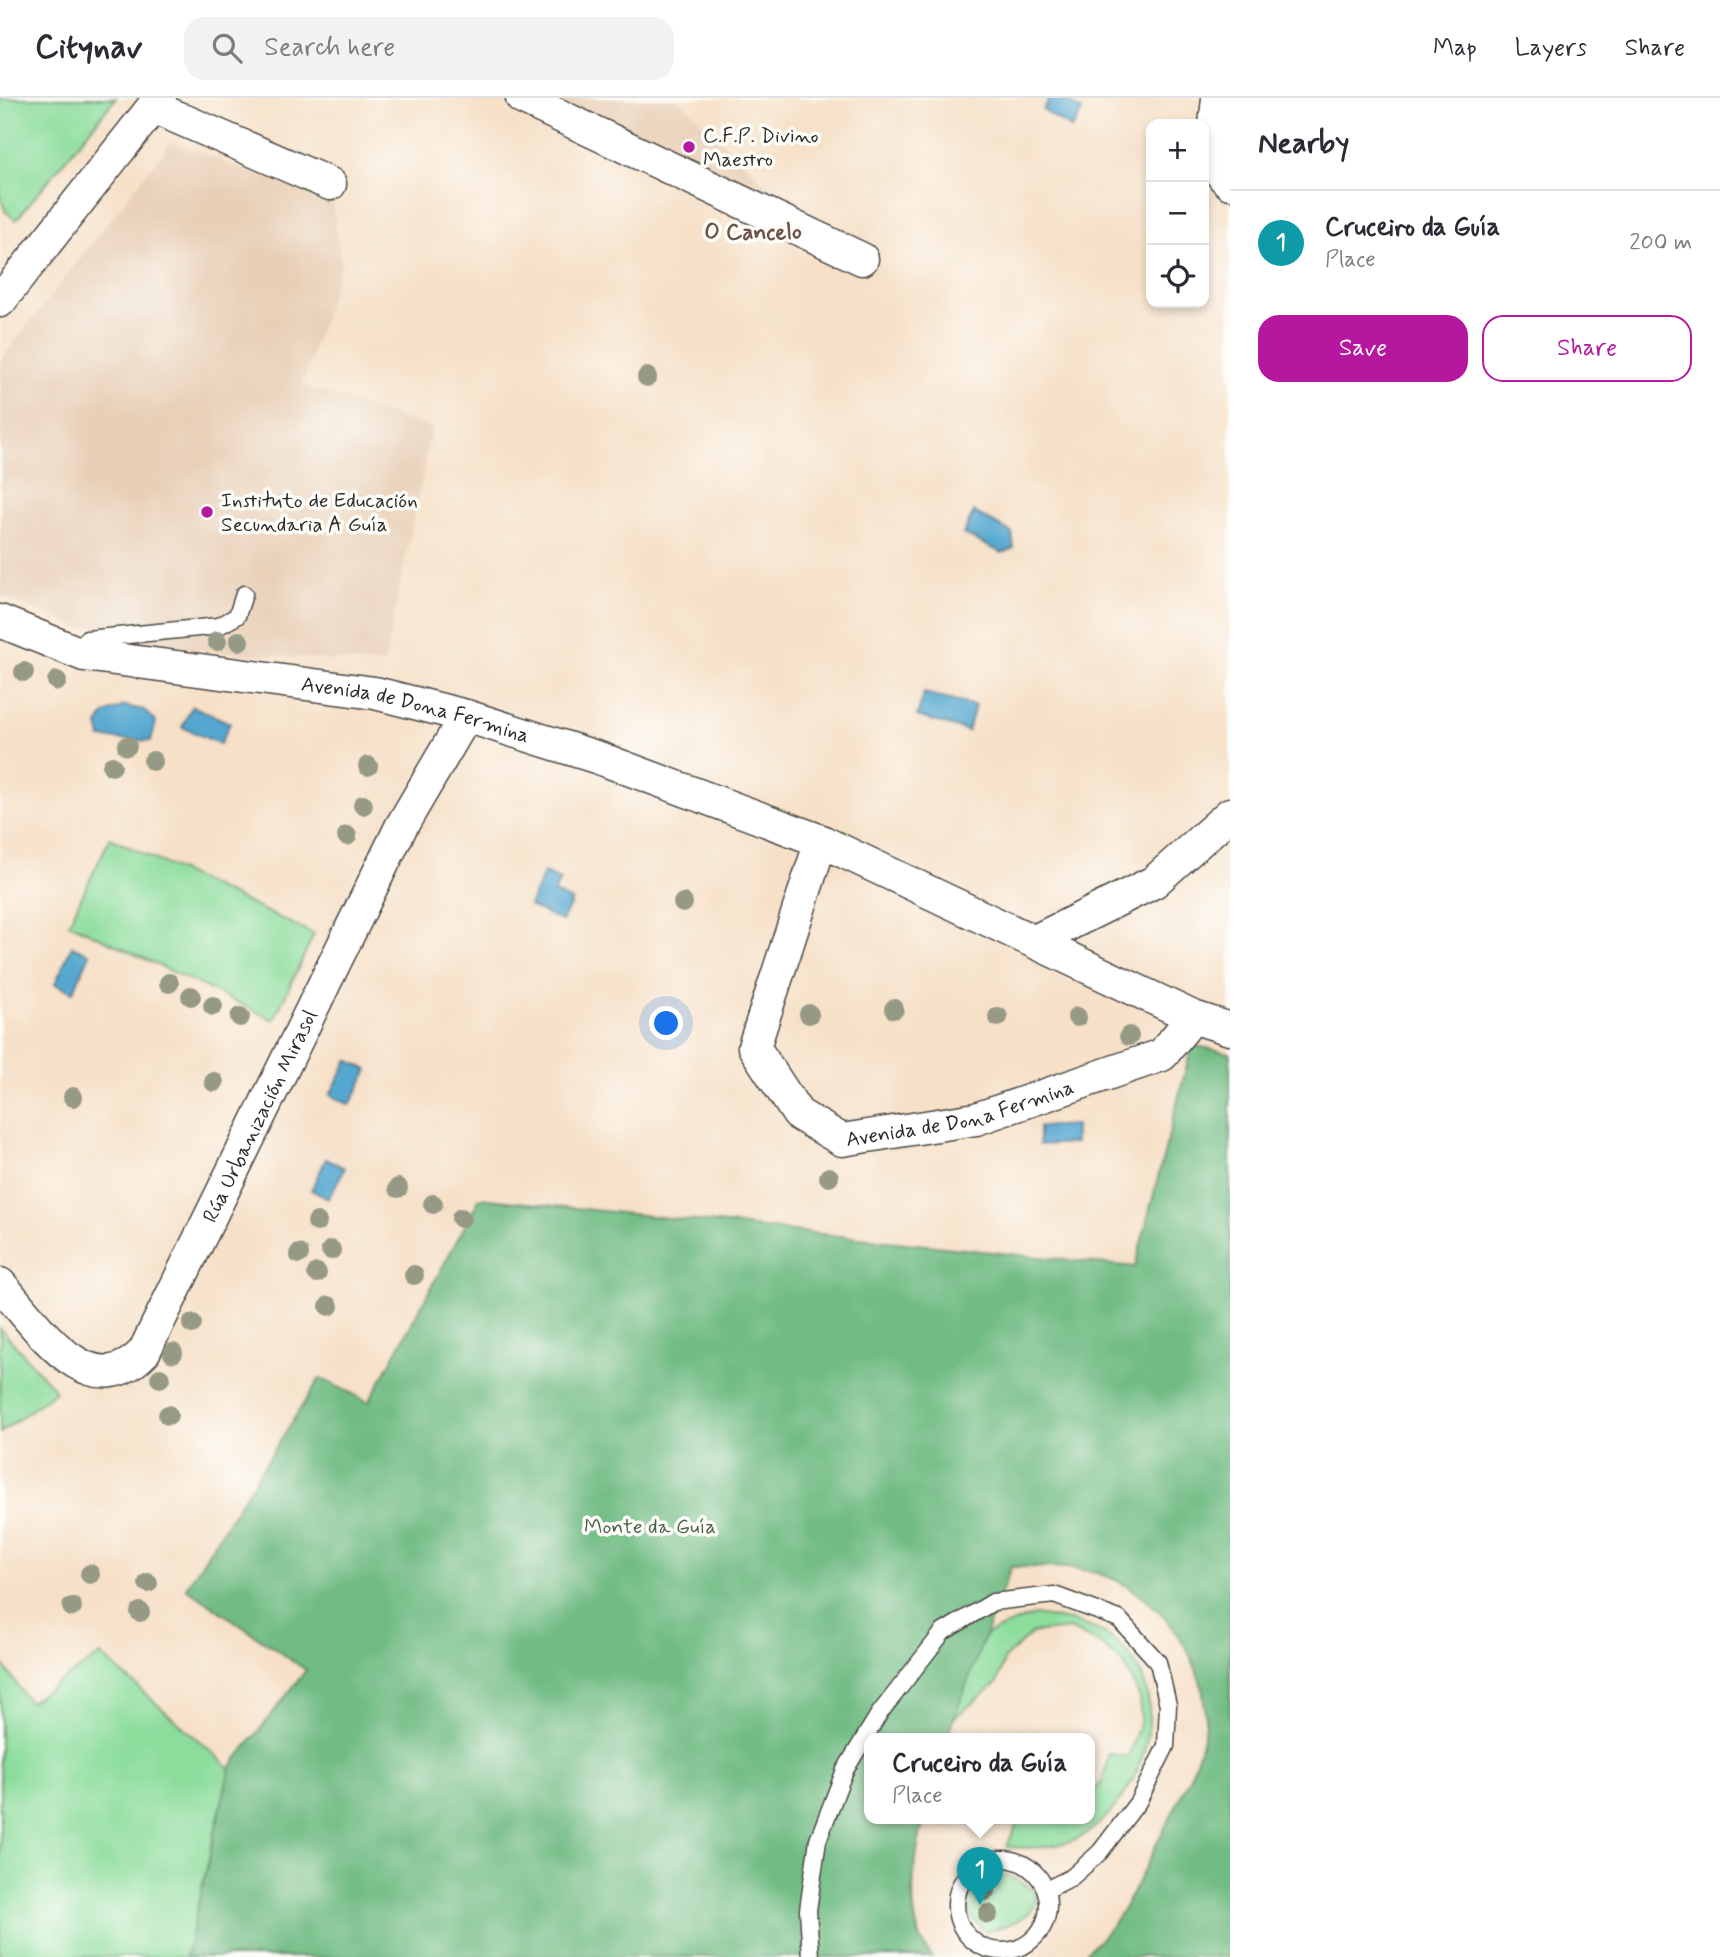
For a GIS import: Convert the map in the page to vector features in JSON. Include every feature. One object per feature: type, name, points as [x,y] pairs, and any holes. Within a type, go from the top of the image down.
[{"type":"street","points":[[523,98],[862,259]]},
{"type":"street","points":[[1219,98],[1212,157],[1220,175],[1230,183]]},
{"type":"street","points":[[0,301],[157,102],[330,184]]},
{"type":"street","name":"Avenida de Dona Fermina","points":[[0,621],[84,655],[375,693],[466,716],[611,762],[821,841],[1193,1017],[1230,1029]]},
{"type":"street","name":"Rúa Urbanización Mirasol","points":[[0,1284],[76,1364],[95,1372],[111,1374],[131,1366],[144,1352],[401,827],[466,716]]},
{"type":"street","points":[[1035,941],[1154,882],[1230,814]]},
{"type":"street","name":"Avenida de Dona Fermina","points":[[821,841],[754,1047],[798,1114],[842,1140],[976,1119],[1162,1055],[1193,1017]]},
{"type":"lane","points":[[84,655],[87,639],[219,626],[237,616],[244,594]]},
{"type":"lane","points":[[867,1733],[879,1714],[943,1632],[993,1602],[1054,1595],[1119,1619],[1158,1662],[1168,1705],[1166,1746],[1138,1802],[1100,1852],[1072,1877],[1046,1890]]},
{"type":"lane","points":[[811,1957],[808,1910],[818,1840],[845,1770],[864,1739]]},
{"type":"lane","points":[[991,1859],[1018,1861],[1040,1877],[1046,1890],[1047,1919],[1034,1938],[1015,1950],[985,1948],[962,1928],[956,1914],[956,1898],[966,1875],[991,1859]]},
{"type":"shaded area","name":"C.F.P. Divino Maestro","points":[[546,98],[677,98],[778,196],[771,203]]},
{"type":"shaded area","name":"Instituto de Educación Secundaria A Guía","points":[[171,142],[332,202],[341,263],[302,385],[432,428],[384,664],[121,644],[120,629],[81,628],[0,596],[0,361]]},
{"type":"green space","points":[[0,98],[116,98],[16,220],[5,211],[0,195]]},
{"type":"green space","points":[[110,838],[314,934],[274,1020],[69,923]]},
{"type":"green space","name":"Monte da Guía","points":[[1192,1045],[1230,1053],[1230,1957],[1080,1957],[1107,1931],[1127,1903],[1179,1800],[1201,1746],[1205,1707],[1191,1657],[1177,1634],[1141,1595],[1096,1573],[1065,1568],[1011,1567],[948,1733],[864,1733],[864,1824],[923,1824],[914,1871],[914,1909],[923,1943],[932,1957],[186,1957],[230,1768],[306,1670],[186,1588],[320,1378],[369,1402],[480,1198],[1135,1267]]},
{"type":"green space","points":[[0,1328],[56,1391],[0,1433]]},
{"type":"green space","points":[[1034,1615],[1074,1622],[1111,1638],[1132,1658],[1144,1683],[1149,1709],[1147,1737],[1140,1764],[1127,1790],[1110,1813],[1080,1837],[1049,1846],[1006,1847],[1018,1824],[1095,1824],[1095,1789],[1102,1783],[1109,1754],[1128,1757],[1141,1719],[1139,1696],[1124,1664],[1100,1644],[1070,1629],[1032,1633],[1005,1658],[997,1683],[953,1719],[984,1635]]},
{"type":"green space","points":[[101,1655],[230,1768],[186,1957],[0,1957],[0,1660],[29,1702]]},
{"type":"green space","points":[[1000,1874],[1020,1881],[1031,1889],[1036,1897],[1035,1906],[1017,1920],[987,1931],[975,1922],[970,1913],[970,1886],[983,1878]]},
{"type":"water","points":[[1050,98],[1062,98],[1082,111],[1072,129],[1043,110]]},
{"type":"water","points":[[974,512],[1012,533],[1014,548],[1002,553],[963,534]]},
{"type":"water","points":[[924,693],[975,706],[968,731],[917,716]]},
{"type":"water","points":[[124,706],[144,710],[156,722],[151,741],[101,738],[98,725],[105,714]]},
{"type":"water","points":[[192,706],[230,723],[220,744],[182,727]]},
{"type":"water","points":[[544,873],[560,880],[554,893],[572,901],[562,921],[529,906]]},
{"type":"water","points":[[72,946],[90,954],[73,992],[55,984]]},
{"type":"water","points":[[348,1060],[368,1070],[350,1105],[330,1095]]},
{"type":"water","points":[[1075,1125],[1075,1143],[1039,1145],[1039,1127]]},
{"type":"water","points":[[326,1159],[345,1168],[328,1199],[311,1190]]},
{"type":"place","name":"C.F.P. Divino Maestro","points":[[689,147]]},
{"type":"place","name":"Instituto de Educación Secundaria A Guía","points":[[207,512]]},
{"type":"place","name":"Cruceiro da Guía","points":[[980,1905]]},
{"type":"district","name":"O Cancelo","points":[[753,231]]}]
